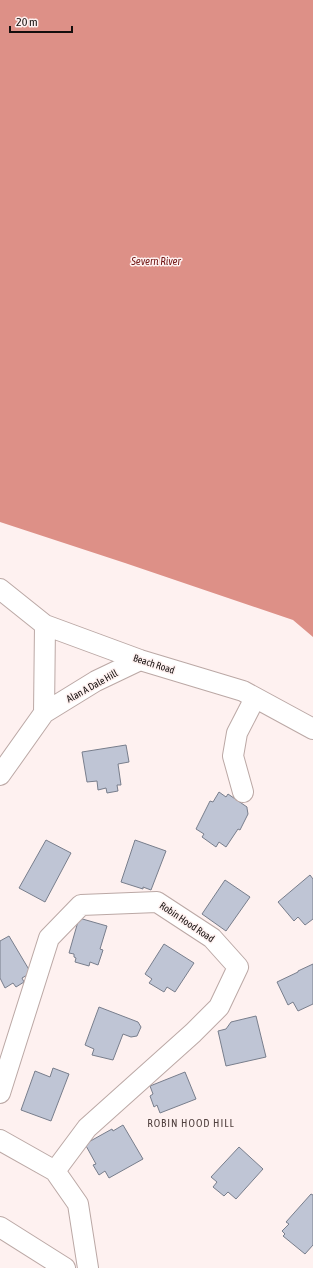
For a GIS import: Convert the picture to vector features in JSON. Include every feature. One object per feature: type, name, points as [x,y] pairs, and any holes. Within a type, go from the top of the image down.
[{"type":"street","name":"Beach Road","points":[[0,589],[45,625],[140,660],[243,691],[313,729]]},
{"type":"street","points":[[44,714],[45,625]]},
{"type":"street","name":"Alan A Dale Hill","points":[[0,775],[44,714],[96,681],[140,660]]},
{"type":"street","points":[[243,792],[233,756],[237,733],[255,698]]},
{"type":"street","name":"Robin Hood Road","points":[[0,1093],[49,938],[81,905],[157,902],[212,938],[238,967],[219,1007],[194,1033],[87,1128],[55,1171]]},
{"type":"street","points":[[0,1140],[55,1171],[78,1204],[88,1268]]},
{"type":"street","points":[[0,1227],[65,1268]]},
{"type":"water","name":"Severn River","points":[[0,0],[313,0],[313,637],[293,620],[0,522]]},
{"type":"building","points":[[126,745],[129,762],[118,764],[121,785],[117,785],[118,791],[107,793],[106,788],[98,790],[97,781],[87,782],[82,752]]},
{"type":"building","points":[[219,792],[226,797],[228,794],[247,807],[248,814],[240,830],[238,829],[226,847],[219,842],[216,847],[202,837],[204,834],[196,829],[210,801],[213,802]]},
{"type":"building","points":[[46,840],[71,853],[45,902],[19,888]]},
{"type":"building","points":[[135,840],[166,851],[151,890],[121,882]]},
{"type":"building","points":[[310,875],[313,879],[313,919],[305,925],[298,917],[294,921],[278,902]]},
{"type":"building","points":[[225,880],[250,897],[226,931],[202,914]]},
{"type":"building","points":[[79,918],[107,926],[100,949],[103,950],[98,965],[90,962],[89,966],[75,962],[76,958],[74,957],[74,954],[69,953]]},
{"type":"building","points":[[9,936],[31,973],[22,978],[24,982],[16,987],[13,983],[5,988],[0,978],[0,941]]},
{"type":"building","points":[[164,944],[194,963],[175,992],[167,987],[164,992],[149,983],[152,979],[145,974]]},
{"type":"building","points":[[313,964],[313,1004],[298,1011],[293,1002],[288,1005],[277,982]]},
{"type":"building","points":[[99,1007],[138,1022],[141,1027],[137,1036],[131,1037],[123,1034],[113,1060],[92,1055],[94,1049],[85,1045]]},
{"type":"building","points":[[256,1016],[266,1057],[226,1066],[218,1031],[226,1029],[231,1022]]},
{"type":"building","points":[[53,1068],[69,1074],[51,1121],[21,1110],[35,1071],[50,1077]]},
{"type":"building","points":[[185,1072],[196,1099],[160,1113],[157,1105],[154,1107],[150,1096],[153,1094],[150,1086]]},
{"type":"building","points":[[123,1125],[143,1159],[109,1178],[105,1171],[99,1175],[93,1165],[96,1164],[85,1144],[112,1129],[113,1131]]},
{"type":"building","points":[[239,1147],[263,1169],[236,1199],[228,1192],[224,1196],[213,1187],[217,1182],[211,1177]]},
{"type":"building","points":[[311,1194],[313,1195],[313,1245],[305,1254],[283,1236],[285,1234],[282,1231],[289,1224],[286,1222]]},
{"type":"district","name":"ROBIN HOOD HILL","points":[[191,1123]]}]
